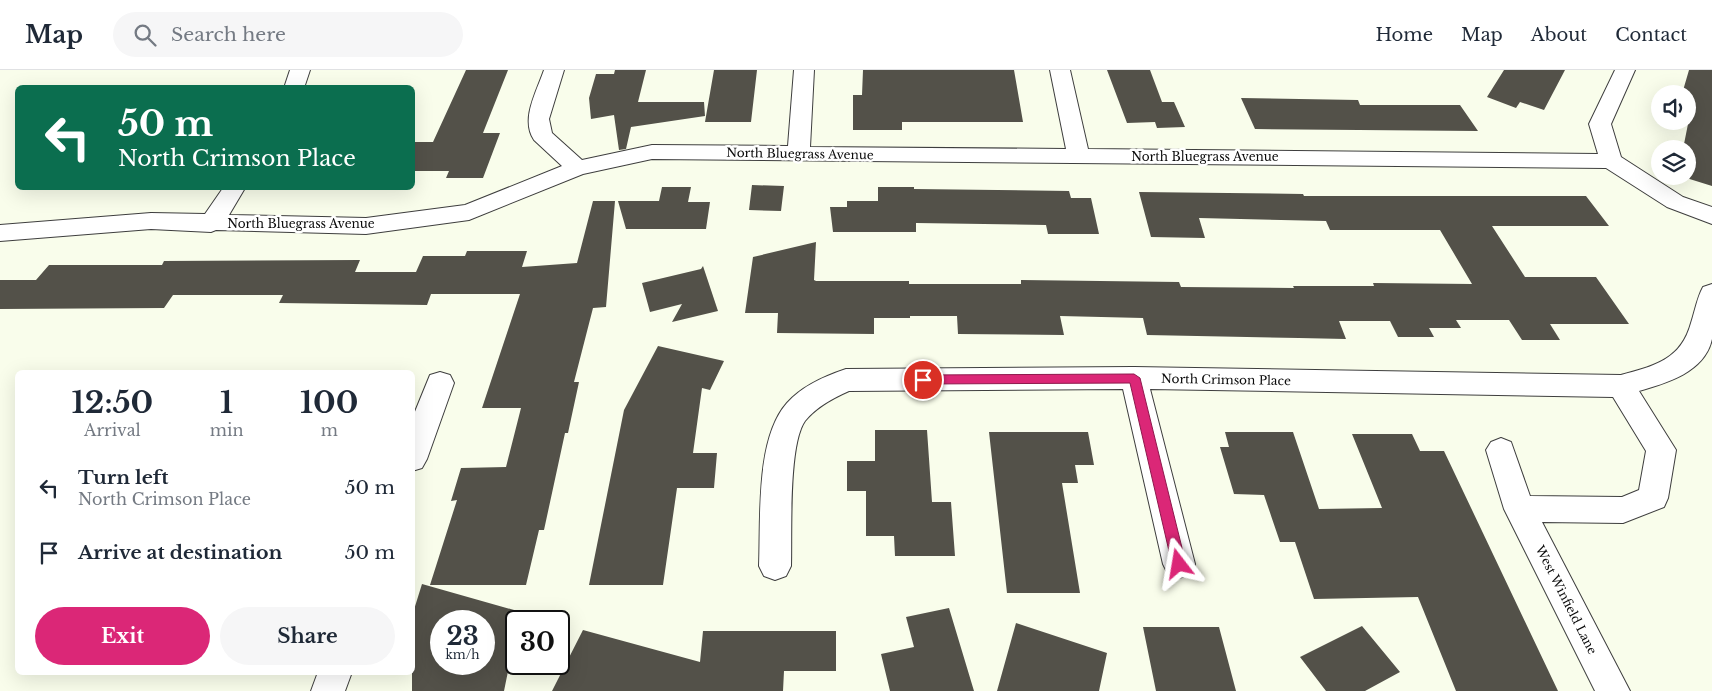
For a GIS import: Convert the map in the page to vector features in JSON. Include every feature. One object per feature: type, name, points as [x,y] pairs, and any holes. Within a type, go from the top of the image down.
[{"type":"street","points":[[295,85],[300,70]]},
{"type":"street","points":[[554,70],[538,119],[542,135],[577,168]]},
{"type":"street","points":[[798,154],[804,70]]},
{"type":"street","points":[[1060,70],[1080,156]]},
{"type":"street","points":[[1625,70],[1600,124],[1612,161],[1675,202],[1712,216]]},
{"type":"street","name":"North Bluegrass Avenue","points":[[0,233],[151,221],[211,224],[366,226],[469,212],[577,168],[652,152],[1612,161]]},
{"type":"street","points":[[211,224],[233,190]]},
{"type":"street","name":"North Crimson Place","points":[[775,566],[781,449],[791,419],[814,395],[846,380],[1134,378],[1621,386],[1668,372],[1687,358],[1699,340],[1712,293]]},
{"type":"street","points":[[1134,378],[1179,564]]},
{"type":"street","points":[[415,451],[440,383]]},
{"type":"street","points":[[1519,509],[1623,510],[1653,498],[1661,450],[1621,386]]},
{"type":"street","name":"West Winfield Lane","points":[[1501,450],[1519,509],[1613,691]]},
{"type":"street","points":[[328,691],[334,675]]},
{"type":"building","points":[[466,70],[508,70],[483,133],[500,133],[483,178],[446,178],[449,171],[415,171],[415,142],[433,142]]},
{"type":"building","points":[[615,70],[646,70],[638,102],[704,102],[705,116],[631,127],[626,149],[619,150],[614,115],[591,119],[589,98],[596,74],[614,74]]},
{"type":"building","points":[[714,70],[757,70],[751,122],[705,122]]},
{"type":"building","points":[[863,70],[1014,70],[1023,122],[902,122],[902,130],[853,130],[853,95],[862,95]]},
{"type":"building","points":[[1107,70],[1150,70],[1162,102],[1174,102],[1185,127],[1157,128],[1155,122],[1127,123]]},
{"type":"building","points":[[1504,70],[1565,70],[1544,110],[1520,102],[1516,108],[1487,97]]},
{"type":"building","points":[[1689,70],[1712,70],[1712,186],[1696,181],[1696,140],[1685,140],[1687,130],[1696,130],[1696,85],[1685,85]]},
{"type":"building","points":[[1241,98],[1358,100],[1360,105],[1460,105],[1478,131],[1255,129]]},
{"type":"building","points":[[752,185],[784,186],[781,211],[749,210]]},
{"type":"building","points":[[662,187],[691,187],[688,202],[710,202],[706,229],[626,229],[618,201],[659,201]]},
{"type":"building","points":[[878,187],[1069,191],[1071,198],[1091,198],[1099,234],[1048,234],[1046,225],[916,223],[916,232],[833,232],[830,207],[847,207],[847,201],[878,201]]},
{"type":"building","points":[[1139,192],[1303,194],[1304,196],[1586,196],[1609,226],[1492,226],[1525,277],[1596,277],[1629,324],[1550,324],[1560,340],[1522,340],[1509,320],[1456,320],[1461,328],[1429,328],[1434,337],[1398,337],[1390,321],[1339,321],[1346,339],[1147,335],[1143,318],[1060,316],[1064,335],[958,334],[957,316],[910,316],[910,318],[874,318],[874,334],[777,333],[778,313],[745,313],[753,257],[816,242],[814,280],[816,281],[909,281],[909,284],[1021,284],[1021,280],[1179,282],[1181,287],[1294,288],[1293,286],[1374,286],[1373,283],[1472,284],[1440,230],[1330,230],[1326,221],[1199,218],[1205,238],[1151,237]]},
{"type":"building","points":[[593,201],[615,201],[606,307],[593,308],[574,382],[579,382],[568,433],[565,433],[544,530],[539,530],[526,585],[430,585],[457,500],[451,501],[461,468],[506,467],[521,408],[482,408],[520,294],[431,294],[427,305],[279,303],[283,295],[173,295],[164,308],[0,309],[0,280],[36,280],[49,265],[162,265],[164,261],[360,260],[355,272],[416,272],[423,256],[465,256],[467,251],[527,251],[522,267],[577,263]]},
{"type":"building","points":[[703,266],[718,311],[672,322],[682,304],[650,312],[642,283],[701,269]]},
{"type":"building","points":[[658,346],[724,361],[710,390],[702,388],[693,453],[717,453],[714,488],[677,488],[663,585],[589,585],[624,410]]},
{"type":"building","points":[[875,430],[927,430],[932,502],[951,502],[955,556],[895,556],[894,536],[866,536],[866,491],[847,491],[847,461],[875,461]]},
{"type":"building","points":[[989,432],[1088,432],[1094,465],[1075,465],[1078,483],[1062,483],[1080,593],[1007,593]]},
{"type":"building","points":[[1225,432],[1293,432],[1319,509],[1382,508],[1352,434],[1412,434],[1420,451],[1444,451],[1558,691],[1456,691],[1418,597],[1314,599],[1295,542],[1280,542],[1264,495],[1234,494],[1220,447],[1229,447]]},
{"type":"building","points":[[422,584],[514,610],[505,610],[505,675],[507,675],[504,691],[412,691],[412,675],[415,675],[415,606]]},
{"type":"building","points":[[949,608],[974,691],[890,691],[881,654],[914,647],[906,617]]},
{"type":"building","points":[[1016,623],[1107,653],[1099,691],[997,691]]},
{"type":"building","points":[[1362,626],[1400,672],[1365,691],[1326,691],[1300,657]]},
{"type":"building","points":[[1143,627],[1219,627],[1236,691],[1156,691]]},
{"type":"building","points":[[583,630],[700,662],[703,631],[836,631],[836,671],[784,671],[783,691],[552,691],[560,675],[570,675],[570,656]]},
{"type":"route","points":[[923,380],[1134,378],[1179,564]]}]
